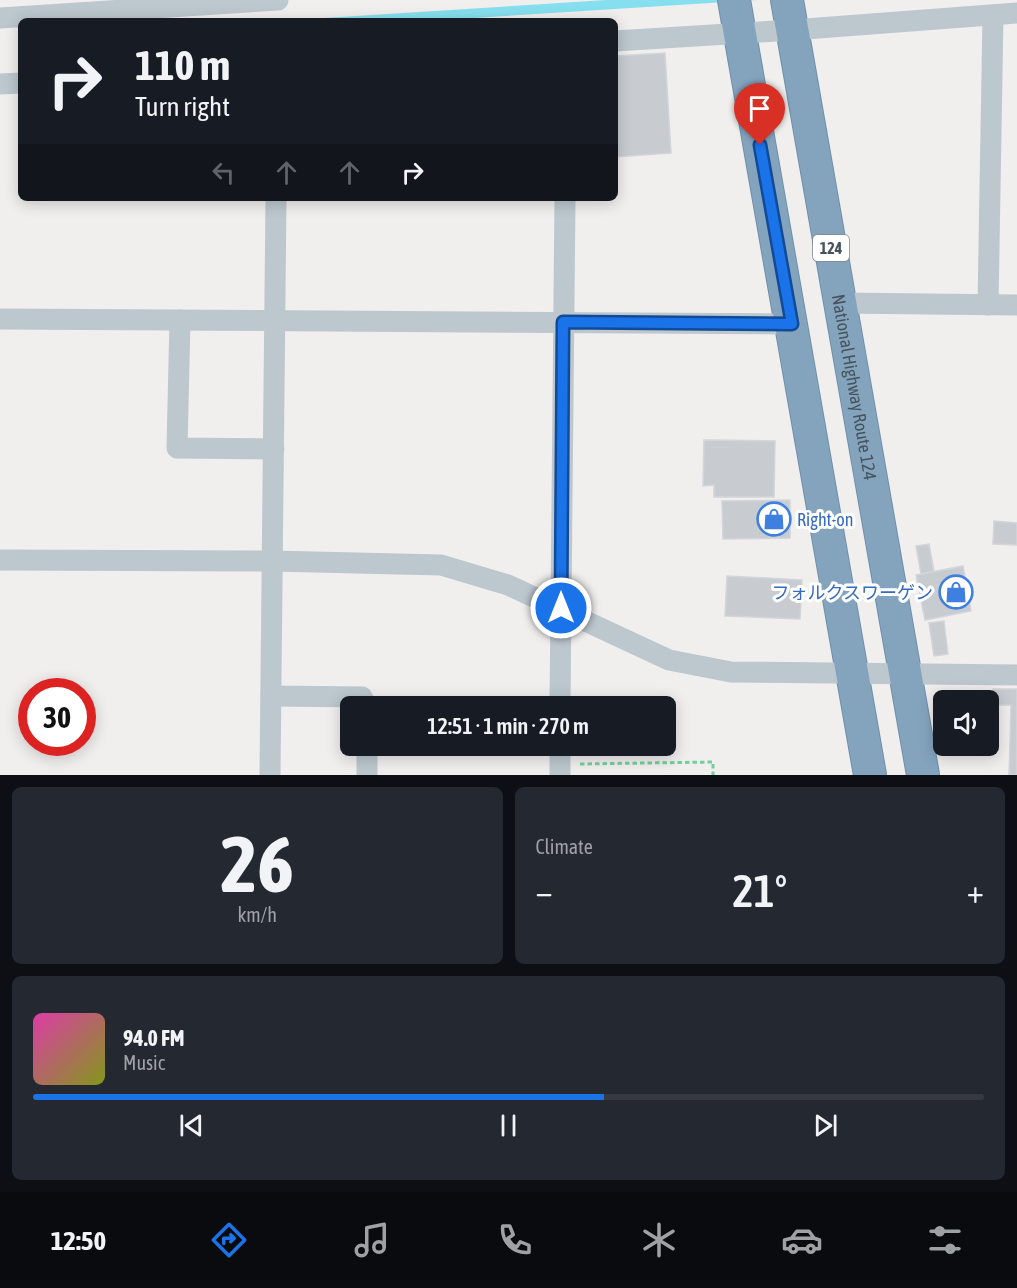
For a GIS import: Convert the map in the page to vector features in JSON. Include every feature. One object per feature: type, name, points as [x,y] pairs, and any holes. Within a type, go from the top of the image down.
[{"type":"highway","points":[[734,0],[870,775]]},
{"type":"highway","name":"National Highway Route 124","points":[[787,0],[923,775]]},
{"type":"street","points":[[0,18],[278,0]]},
{"type":"street","points":[[618,40],[740,34],[1017,13]]},
{"type":"street","points":[[988,305],[993,15]]},
{"type":"street","points":[[0,84],[18,83]]},
{"type":"street","points":[[270,775],[276,201]]},
{"type":"street","points":[[560,696],[565,201]]},
{"type":"street","points":[[841,303],[1017,305]]},
{"type":"street","points":[[0,319],[792,324]]},
{"type":"street","points":[[180,320],[177,448],[274,449]]},
{"type":"street","points":[[0,560],[272,561],[441,565],[508,585],[669,660],[731,672],[1017,675]]},
{"type":"street","points":[[271,696],[340,697]]},
{"type":"street","points":[[367,756],[367,775]]},
{"type":"path","points":[[560,762],[713,762],[713,775]]},
{"type":"water","points":[[606,0],[757,0],[474,18],[324,18]]},
{"type":"building","points":[[665,53],[671,153],[618,157],[618,56]]},
{"type":"building","points":[[704,440],[775,441],[774,497],[714,497],[714,485],[703,486]]},
{"type":"building","points":[[790,500],[790,538],[723,539],[722,501]]},
{"type":"building","points":[[994,521],[1017,523],[1017,545],[993,544]]},
{"type":"building","points":[[929,544],[934,571],[921,574],[916,546]]},
{"type":"building","points":[[963,566],[971,611],[925,620],[916,575]]},
{"type":"building","points":[[727,576],[802,580],[800,619],[725,616]]},
{"type":"building","points":[[944,621],[948,654],[934,656],[929,623]]},
{"type":"building","points":[[1017,689],[1017,775],[1009,775],[1011,705],[999,705],[999,690],[993,690]]},
{"type":"place","name":"Right-on","points":[[774,519]]},
{"type":"place","name":"フォルクスワーゲン","points":[[956,592]]},
{"type":"route","points":[[561,608],[563,322],[792,324],[760,145]]}]
